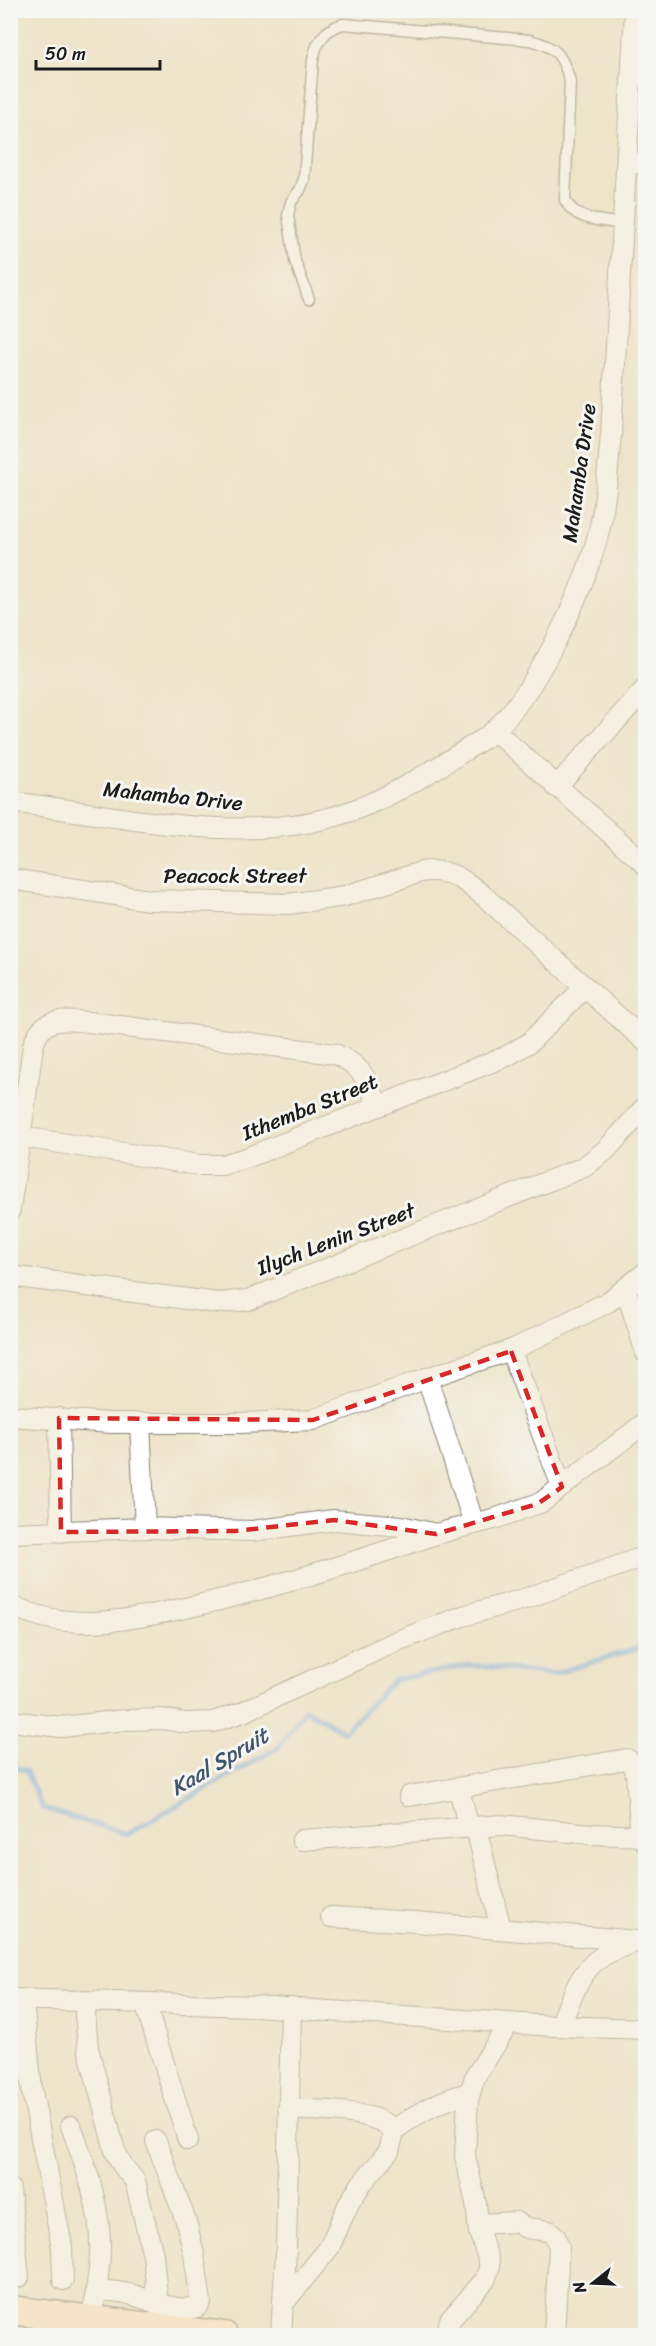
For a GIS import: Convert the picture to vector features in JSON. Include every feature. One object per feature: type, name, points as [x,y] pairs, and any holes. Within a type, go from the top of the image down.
[{"type":"street","name":"Mahamba Drive","points":[[10,802],[212,828],[291,825],[338,815],[376,801],[408,786],[495,731],[533,680],[556,641],[588,571],[599,534],[611,434],[624,224],[637,163],[635,10]]},
{"type":"street","points":[[556,787],[645,688]]},
{"type":"street","points":[[495,731],[645,865]]},
{"type":"street","name":"Peacock Street","points":[[10,879],[149,900],[288,904],[345,896],[422,872],[441,871],[458,876],[467,882],[645,1042]]},
{"type":"street","name":"Ithemba Street","points":[[22,1137],[216,1166],[265,1151],[518,1050],[529,1043],[585,987]]},
{"type":"street","points":[[10,1210],[35,1040],[42,1028],[57,1020],[89,1022],[335,1054],[353,1063],[360,1070],[378,1105]]},
{"type":"street","name":"Ilych Lenin Street","points":[[10,1276],[218,1303],[248,1300],[584,1167],[599,1157],[645,1106]]},
{"type":"street","points":[[10,1416],[140,1423],[313,1420],[427,1378],[511,1351],[608,1302],[626,1290],[645,1272]]},
{"type":"street","points":[[626,1290],[645,1353]]},
{"type":"street","points":[[511,1351],[562,1487]]},
{"type":"street","points":[[427,1378],[474,1524]]},
{"type":"street","points":[[59,1418],[61,1532]]},
{"type":"street","points":[[10,1605],[57,1620],[84,1622],[145,1616],[250,1593],[537,1504],[645,1422]]},
{"type":"street","points":[[140,1423],[145,1528]]},
{"type":"street","points":[[10,1533],[145,1528],[252,1531],[334,1520],[401,1526],[436,1534]]},
{"type":"street","points":[[10,1722],[55,1727],[125,1720],[162,1719],[186,1723],[213,1722],[243,1712],[397,1641],[441,1624],[565,1586],[645,1557]]},
{"type":"street","points":[[302,1840],[515,1826],[644,1840],[636,1774],[633,1764],[627,1759],[409,1796]]},
{"type":"street","points":[[459,1789],[473,1828],[501,1929]]},
{"type":"street","points":[[331,1917],[641,1939]]},
{"type":"street","points":[[560,2026],[571,2000],[590,1967],[602,1957],[641,1939]]},
{"type":"street","points":[[63,2280],[62,2247],[17,2000],[291,2008],[645,2030]]},
{"type":"street","points":[[84,2002],[88,2048],[113,2144],[120,2163],[135,2181],[153,2255],[158,2305]]},
{"type":"street","points":[[145,2003],[188,2140]]},
{"type":"street","points":[[281,2336],[286,2251],[291,2008]]},
{"type":"street","points":[[445,2336],[455,2313],[477,2290],[489,2269],[465,2156],[469,2093],[475,2077],[509,2023]]},
{"type":"street","points":[[392,2132],[430,2106],[469,2093]]},
{"type":"street","points":[[283,2304],[329,2248],[353,2196],[390,2148],[393,2140],[392,2132],[385,2123],[371,2118],[288,2109]]},
{"type":"street","points":[[71,2126],[86,2168],[96,2212],[100,2254],[92,2319]]},
{"type":"street","points":[[96,2290],[127,2293],[158,2305],[194,2308],[202,2300],[186,2221],[156,2141]]},
{"type":"street","points":[[10,2189],[19,2277]]},
{"type":"street","points":[[478,2224],[516,2222],[526,2228],[549,2231],[555,2236],[559,2247],[554,2336]]},
{"type":"street","points":[[10,2310],[224,2336]]},
{"type":"lane","points":[[309,299],[292,247],[288,210],[304,179],[316,45],[332,27],[343,24],[530,40],[545,44],[557,51],[565,63],[570,81],[565,200],[570,210],[578,216],[624,224]]},
{"type":"highlighted area","points":[[511,1351],[562,1487],[537,1504],[436,1534],[334,1520],[235,1531],[61,1532],[59,1418],[313,1420]]},
{"type":"waterway","name":"Kaal Spruit","points":[[10,1766],[26,1771],[42,1808],[127,1834],[279,1747],[305,1709],[344,1732],[394,1680],[470,1665],[553,1674],[646,1646]]}]
